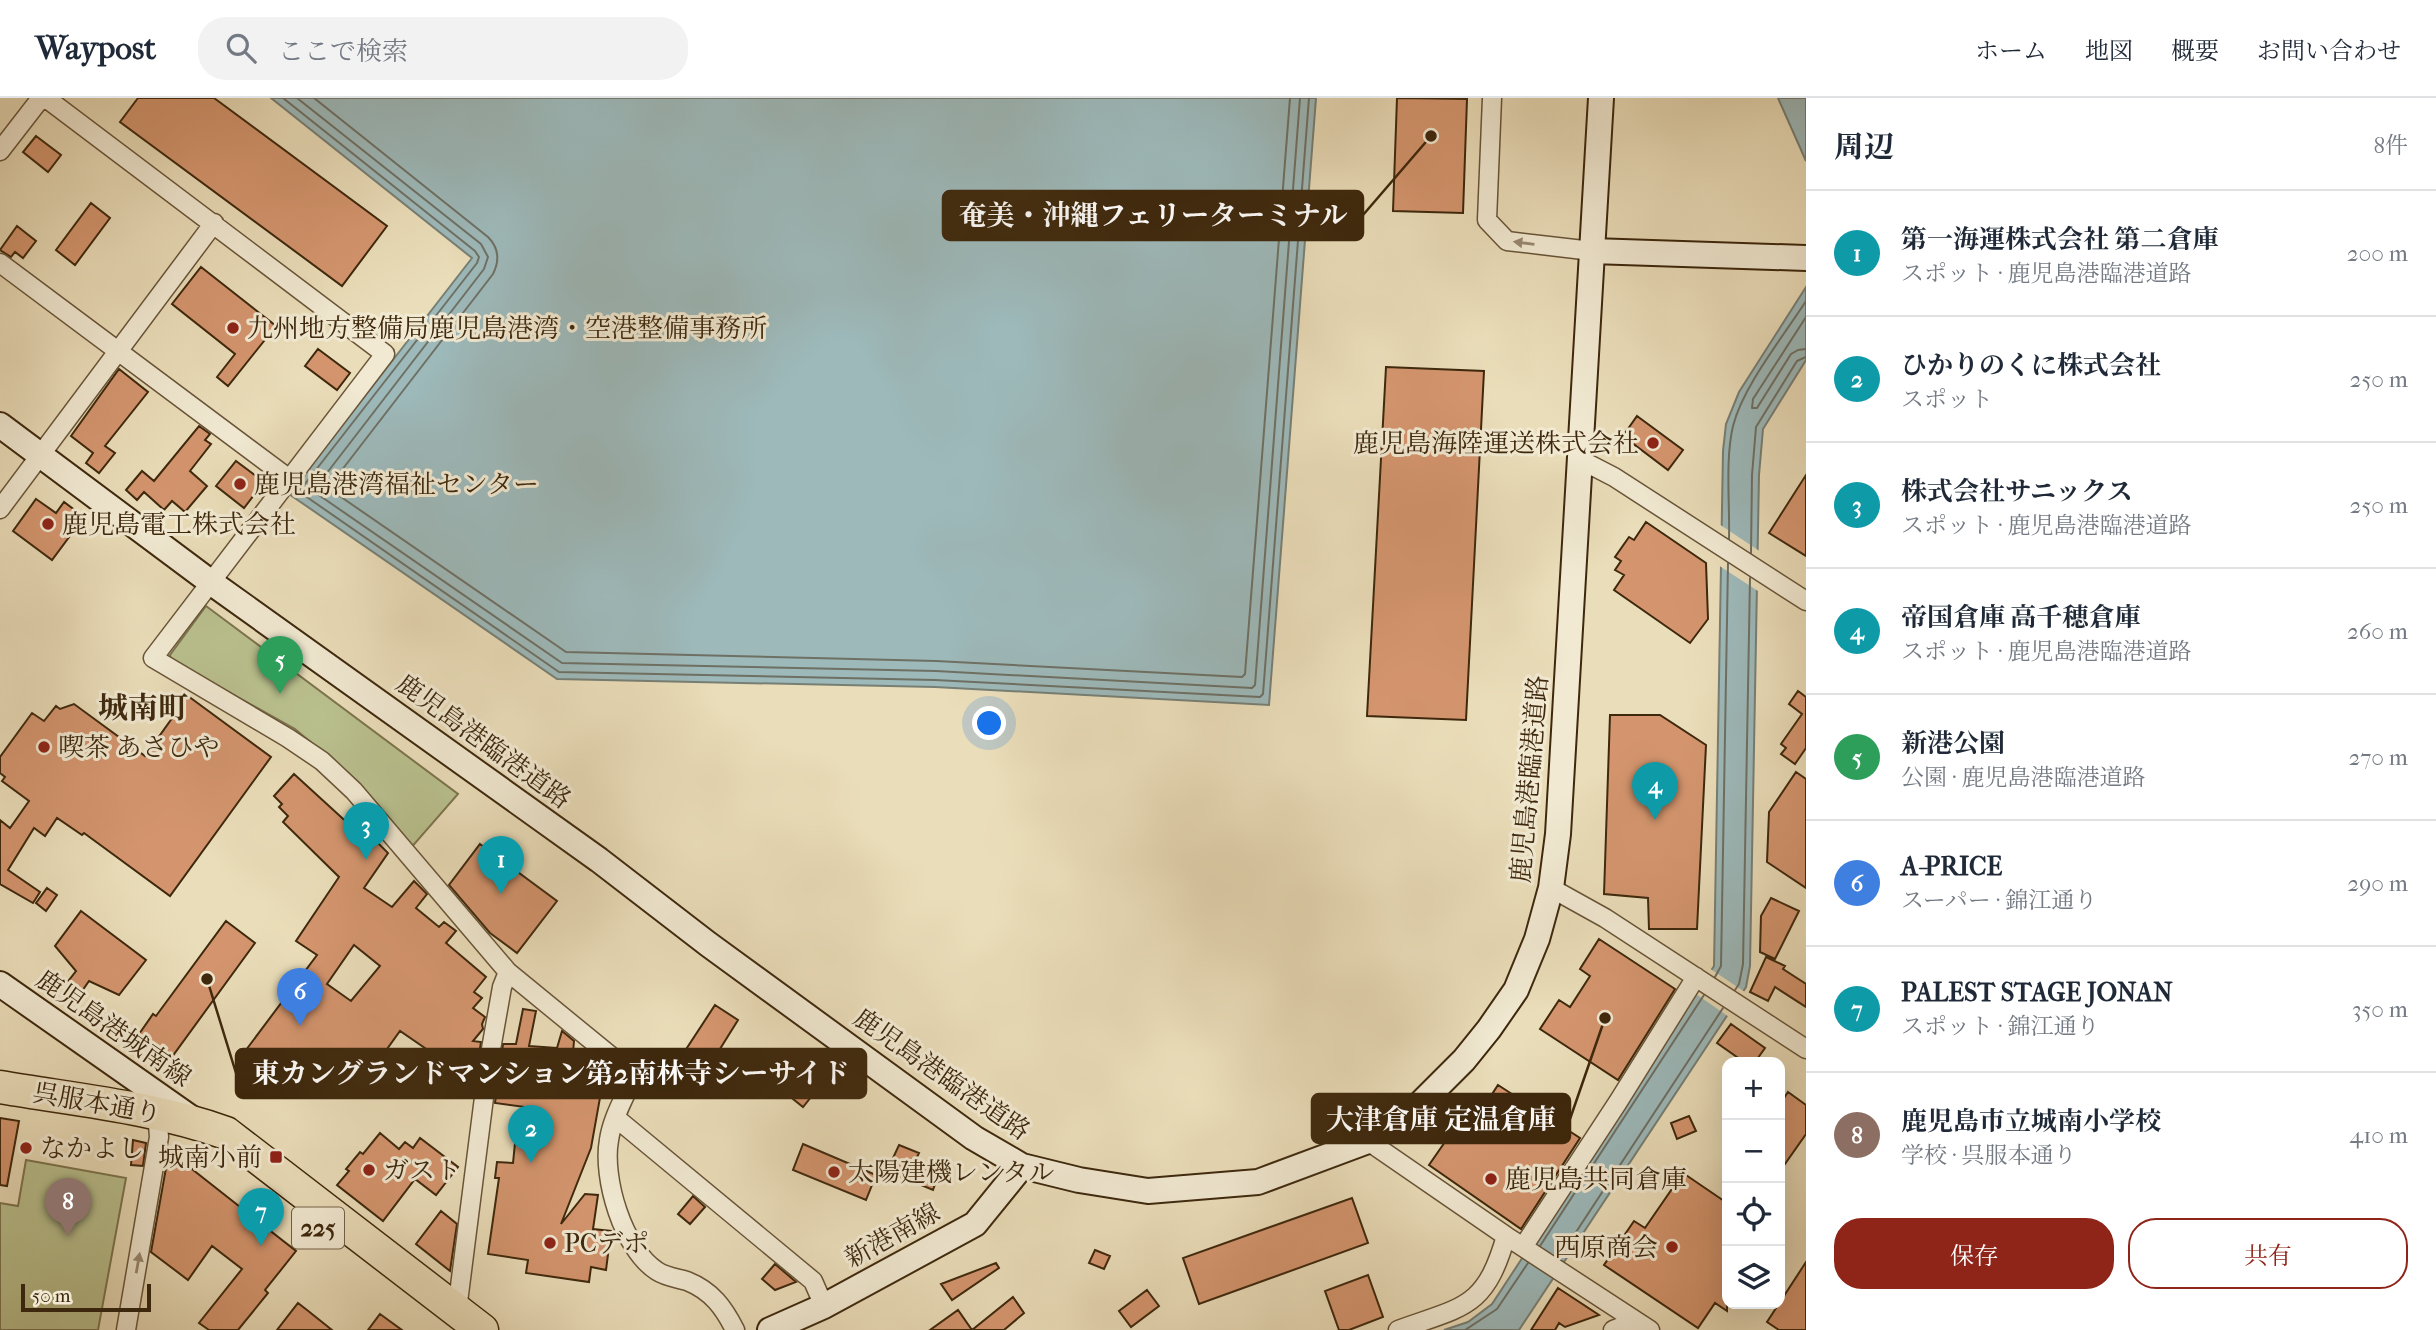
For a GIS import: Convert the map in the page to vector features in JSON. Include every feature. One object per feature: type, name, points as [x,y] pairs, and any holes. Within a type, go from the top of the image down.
[{"type":"highway","name":"呉服本通り","points":[[0,1087],[194,1121]]},
{"type":"highway","name":"225","points":[[194,1121],[226,1133],[453,1320],[482,1330]]},
{"type":"street","points":[[0,151],[44,98],[385,354],[153,658],[323,761],[354,791],[508,972],[634,1074],[609,1137],[606,1165],[624,1231],[638,1255],[647,1264],[714,1297],[724,1308],[735,1330]]},
{"type":"street","points":[[1492,98],[1487,220],[1507,241],[1592,251],[1805,258]]},
{"type":"street","name":"鹿児島港臨港道路","points":[[0,425],[209,582],[599,860],[708,944],[974,1139],[1023,1166],[1079,1180],[1148,1191],[1258,1182],[1368,1141],[1415,1109],[1489,1029],[1516,990],[1536,939],[1551,888],[1558,834],[1601,98]]},
{"type":"street","points":[[0,509],[214,223]]},
{"type":"street","points":[[0,263],[288,478]]},
{"type":"street","points":[[1581,460],[1614,477],[1806,601]]},
{"type":"street","points":[[1551,888],[1605,918],[1806,1049]]},
{"type":"street","points":[[453,1320],[488,1066],[502,987],[508,972]]},
{"type":"street","points":[[1523,1247],[1611,1114],[1696,977]]},
{"type":"street","name":"鹿児島港城南線","points":[[0,984],[194,1121]]},
{"type":"street","points":[[126,1330],[159,1137],[157,1113]]},
{"type":"street","points":[[617,1118],[813,1281],[824,1306]]},
{"type":"street","points":[[1368,1141],[1506,1236],[1643,1325]]},
{"type":"street","name":"新港南線","points":[[769,1330],[824,1306],[975,1224],[1023,1166]]},
{"type":"street","points":[[1398,1330],[1464,1306],[1477,1298],[1497,1267],[1506,1236]]},
{"type":"street","points":[[1613,1330],[1643,1325]]},
{"type":"green space","points":[[206,606],[458,794],[410,849],[349,774],[295,729],[171,660],[170,655]]},
{"type":"green space","points":[[26,1160],[126,1178],[98,1330],[0,1330],[0,1203],[18,1206]]},
{"type":"water","points":[[271,98],[1316,98],[1269,705],[935,687],[557,679],[289,494],[472,258]]},
{"type":"water","points":[[1778,98],[1806,98],[1806,161]]},
{"type":"water","points":[[1806,287],[1806,360],[1763,429],[1759,475],[1750,966],[1746,987],[1519,1330],[1444,1330],[1468,1322],[1492,1304],[1714,966],[1723,451],[1726,424],[1739,392]]},
{"type":"pier","points":[[1719,524],[1761,552],[1761,593],[1718,565]]},
{"type":"pier","points":[[1709,968],[1745,992],[1729,1017],[1693,992]]},
{"type":"building","points":[[138,98],[214,98],[387,226],[342,286],[120,122]]},
{"type":"building","points":[[1397,98],[1467,99],[1463,213],[1393,211]]},
{"type":"building","points":[[36,136],[61,155],[48,172],[23,152]]},
{"type":"building","points":[[91,203],[110,218],[75,265],[56,250]]},
{"type":"building","points":[[17,226],[36,241],[23,258],[15,252],[11,257],[0,250]]},
{"type":"building","name":"九州地方整備局鹿児島港湾・空港整備事務所","points":[[201,267],[276,326],[228,386],[217,377],[235,354],[172,304]]},
{"type":"building","points":[[318,349],[350,373],[337,390],[305,366]]},
{"type":"building","points":[[1386,367],[1484,371],[1466,720],[1367,716]]},
{"type":"building","points":[[119,369],[148,392],[105,446],[115,453],[99,473],[86,463],[93,453],[71,436]]},
{"type":"building","name":"鹿児島海陸運送株式会社","points":[[1637,416],[1683,450],[1668,470],[1623,436]]},
{"type":"building","points":[[199,426],[210,434],[205,440],[211,444],[190,471],[207,486],[185,512],[172,501],[164,510],[144,492],[137,500],[126,490],[142,471],[154,481]]},
{"type":"building","name":"鹿児島港湾福祉センター","points":[[236,461],[264,482],[244,508],[216,486]]},
{"type":"building","points":[[1806,475],[1806,556],[1769,533]]},
{"type":"building","name":"鹿児島電工株式会社","points":[[36,499],[56,513],[64,502],[84,517],[52,560],[13,531]]},
{"type":"building","points":[[1646,522],[1706,563],[1708,619],[1690,643],[1614,590],[1624,575],[1615,570],[1621,561],[1615,557],[1629,537],[1634,540]]},
{"type":"building","points":[[1798,691],[1806,697],[1806,748],[1795,764],[1781,754],[1786,748],[1781,744],[1802,714],[1789,704]]},
{"type":"building","points":[[188,696],[271,757],[170,896],[84,833],[82,835],[57,818],[45,836],[34,828],[8,870],[40,892],[33,903],[0,884],[0,820],[10,828],[29,801],[2,781],[5,777],[0,773],[0,757],[32,713],[44,721],[56,706],[60,709],[74,704],[145,756]]},
{"type":"building","points":[[1610,715],[1660,715],[1706,745],[1697,929],[1649,929],[1648,898],[1604,894]]},
{"type":"building","points":[[1796,772],[1806,779],[1806,888],[1767,862],[1769,812]]},
{"type":"building","points":[[294,774],[364,838],[368,833],[388,853],[364,888],[392,907],[414,881],[427,894],[416,908],[439,927],[444,922],[456,931],[446,943],[486,977],[474,992],[482,998],[473,1008],[485,1017],[483,1029],[473,1041],[481,1042],[474,1087],[400,1031],[354,1095],[309,1062],[294,1082],[271,1066],[267,1071],[243,1054],[317,955],[296,941],[339,877],[283,822],[288,816],[279,807],[282,804],[274,796]],"holes":[[[354,945],[380,966],[351,1001],[327,984]]]},
{"type":"building","points":[[480,844],[557,901],[517,953],[490,933],[449,885]]},
{"type":"building","points":[[47,888],[57,895],[46,911],[36,903]]},
{"type":"building","points":[[1771,898],[1799,911],[1775,959],[1760,952],[1761,916]]},
{"type":"building","points":[[81,911],[146,960],[119,995],[89,981],[80,994],[66,984],[76,971],[55,946]]},
{"type":"building","points":[[226,921],[255,943],[169,1061],[137,1037],[153,1014],[156,1016]]},
{"type":"building","points":[[1599,939],[1675,989],[1618,1080],[1540,1029],[1559,1000],[1570,1007],[1590,976],[1580,969]]},
{"type":"building","points":[[1766,957],[1785,966],[1783,969],[1806,984],[1806,1007],[1775,987],[1768,1001],[1750,992]]},
{"type":"building","points":[[715,1005],[738,1020],[705,1073],[681,1057]]},
{"type":"building","points":[[523,1009],[536,1011],[529,1046],[557,1048],[562,1031],[574,1041],[572,1064],[583,1066],[581,1074],[617,1077],[613,1093],[601,1092],[591,1148],[561,1224],[585,1194],[598,1195],[593,1229],[611,1231],[606,1270],[591,1267],[589,1282],[526,1273],[528,1260],[488,1254],[499,1178],[495,1178],[497,1162],[513,1163],[515,1143],[529,1144],[533,1108],[495,1103],[503,1044],[516,1044]]},
{"type":"building","points":[[1731,1024],[1765,1048],[1759,1057],[1737,1057],[1717,1043]]},
{"type":"building","points":[[805,1052],[831,1072],[803,1107],[777,1086]]},
{"type":"building","points":[[1498,1085],[1580,1138],[1521,1229],[1429,1165],[1456,1126],[1467,1133]]},
{"type":"building","points":[[1788,1092],[1806,1105],[1806,1134],[1785,1164],[1785,1120],[1785,1096]]},
{"type":"building","points":[[1689,1116],[1696,1131],[1677,1139],[1671,1123]]},
{"type":"building","points":[[0,1118],[19,1121],[7,1186],[0,1185]]},
{"type":"building","points":[[380,1133],[399,1149],[405,1142],[413,1148],[420,1138],[458,1167],[436,1195],[415,1179],[383,1221],[337,1185],[360,1152],[363,1154]]},
{"type":"building","points":[[133,1140],[146,1143],[143,1166],[131,1165]]},
{"type":"building","name":"太陽建機レンタル","points":[[803,1144],[876,1175],[866,1200],[793,1170]]},
{"type":"building","points":[[899,1145],[919,1153],[915,1161],[940,1170],[933,1190],[887,1171]]},
{"type":"building","points":[[169,1151],[296,1251],[265,1290],[268,1293],[238,1330],[209,1330],[199,1323],[242,1269],[212,1246],[188,1280],[151,1252]]},
{"type":"building","name":"西原商会","points":[[1683,1173],[1722,1200],[1722,1308],[1715,1303],[1698,1328],[1604,1265],[1634,1221],[1645,1228]]},
{"type":"building","points":[[693,1196],[705,1207],[690,1224],[678,1214]]},
{"type":"building","points":[[1352,1198],[1368,1243],[1199,1304],[1183,1258]]},
{"type":"building","points":[[441,1211],[457,1224],[450,1271],[416,1244]]},
{"type":"building","points":[[1095,1250],[1110,1256],[1104,1269],[1089,1263]]},
{"type":"building","points":[[1806,1262],[1806,1330],[1779,1330],[1767,1322],[1775,1309],[1785,1309],[1785,1294]]},
{"type":"building","points":[[996,1263],[999,1268],[952,1300],[941,1284]]},
{"type":"building","points":[[775,1264],[796,1282],[775,1290],[762,1279]]},
{"type":"building","points":[[1368,1275],[1383,1317],[1349,1330],[1339,1330],[1325,1291]]},
{"type":"building","points":[[1558,1288],[1599,1315],[1565,1327],[1559,1323],[1555,1330],[1531,1330]]},
{"type":"building","points":[[1147,1290],[1159,1306],[1131,1327],[1119,1311]]},
{"type":"building","points":[[1013,1297],[1024,1313],[1004,1330],[972,1330]]},
{"type":"building","points":[[298,1303],[307,1310],[332,1330],[277,1330]]},
{"type":"building","points":[[958,1310],[972,1330],[930,1330]]},
{"type":"building","points":[[380,1314],[402,1330],[368,1330]]},
{"type":"place","name":"奄美・沖縄フェリーターミナル","points":[[1431,136]]},
{"type":"place","name":"九州地方整備局鹿児島港湾・空港整備事務所","points":[[233,328]]},
{"type":"place","name":"鹿児島海陸運送株式会社","points":[[1653,443]]},
{"type":"place","name":"鹿児島港湾福祉センター","points":[[240,484]]},
{"type":"place","name":"鹿児島電工株式会社","points":[[48,524]]},
{"type":"place","name":"新港公園","points":[[280,694]]},
{"type":"place","name":"喫茶 あさひや","points":[[44,747]]},
{"type":"place","name":"帝国倉庫 高千穂倉庫","points":[[1655,820]]},
{"type":"place","name":"株式会社サニックス","points":[[366,860]]},
{"type":"place","name":"第一海運株式会社 第二倉庫","points":[[501,894]]},
{"type":"place","name":"東カングランドマンション第2南林寺シーサイド","points":[[207,979]]},
{"type":"place","name":"大津倉庫 定温倉庫","points":[[1605,1018]]},
{"type":"place","name":"A-PRICE","points":[[300,1026]]},
{"type":"place","name":"なかよし","points":[[26,1148]]},
{"type":"place","name":"城南小前","points":[[276,1157]]},
{"type":"place","name":"ひかりのくに株式会社","points":[[531,1163]]},
{"type":"place","name":"ガスト","points":[[369,1170]]},
{"type":"place","name":"太陽建機レンタル","points":[[834,1172]]},
{"type":"place","name":"鹿児島共同倉庫","points":[[1491,1179]]},
{"type":"place","name":"鹿児島市立城南小学校","points":[[68,1236]]},
{"type":"place","name":"PCデポ","points":[[550,1243]]},
{"type":"place","name":"PALEST STAGE JONAN","points":[[261,1246]]},
{"type":"place","name":"西原商会","points":[[1672,1247]]},
{"type":"district","name":"城南町","points":[[143,708]]}]
